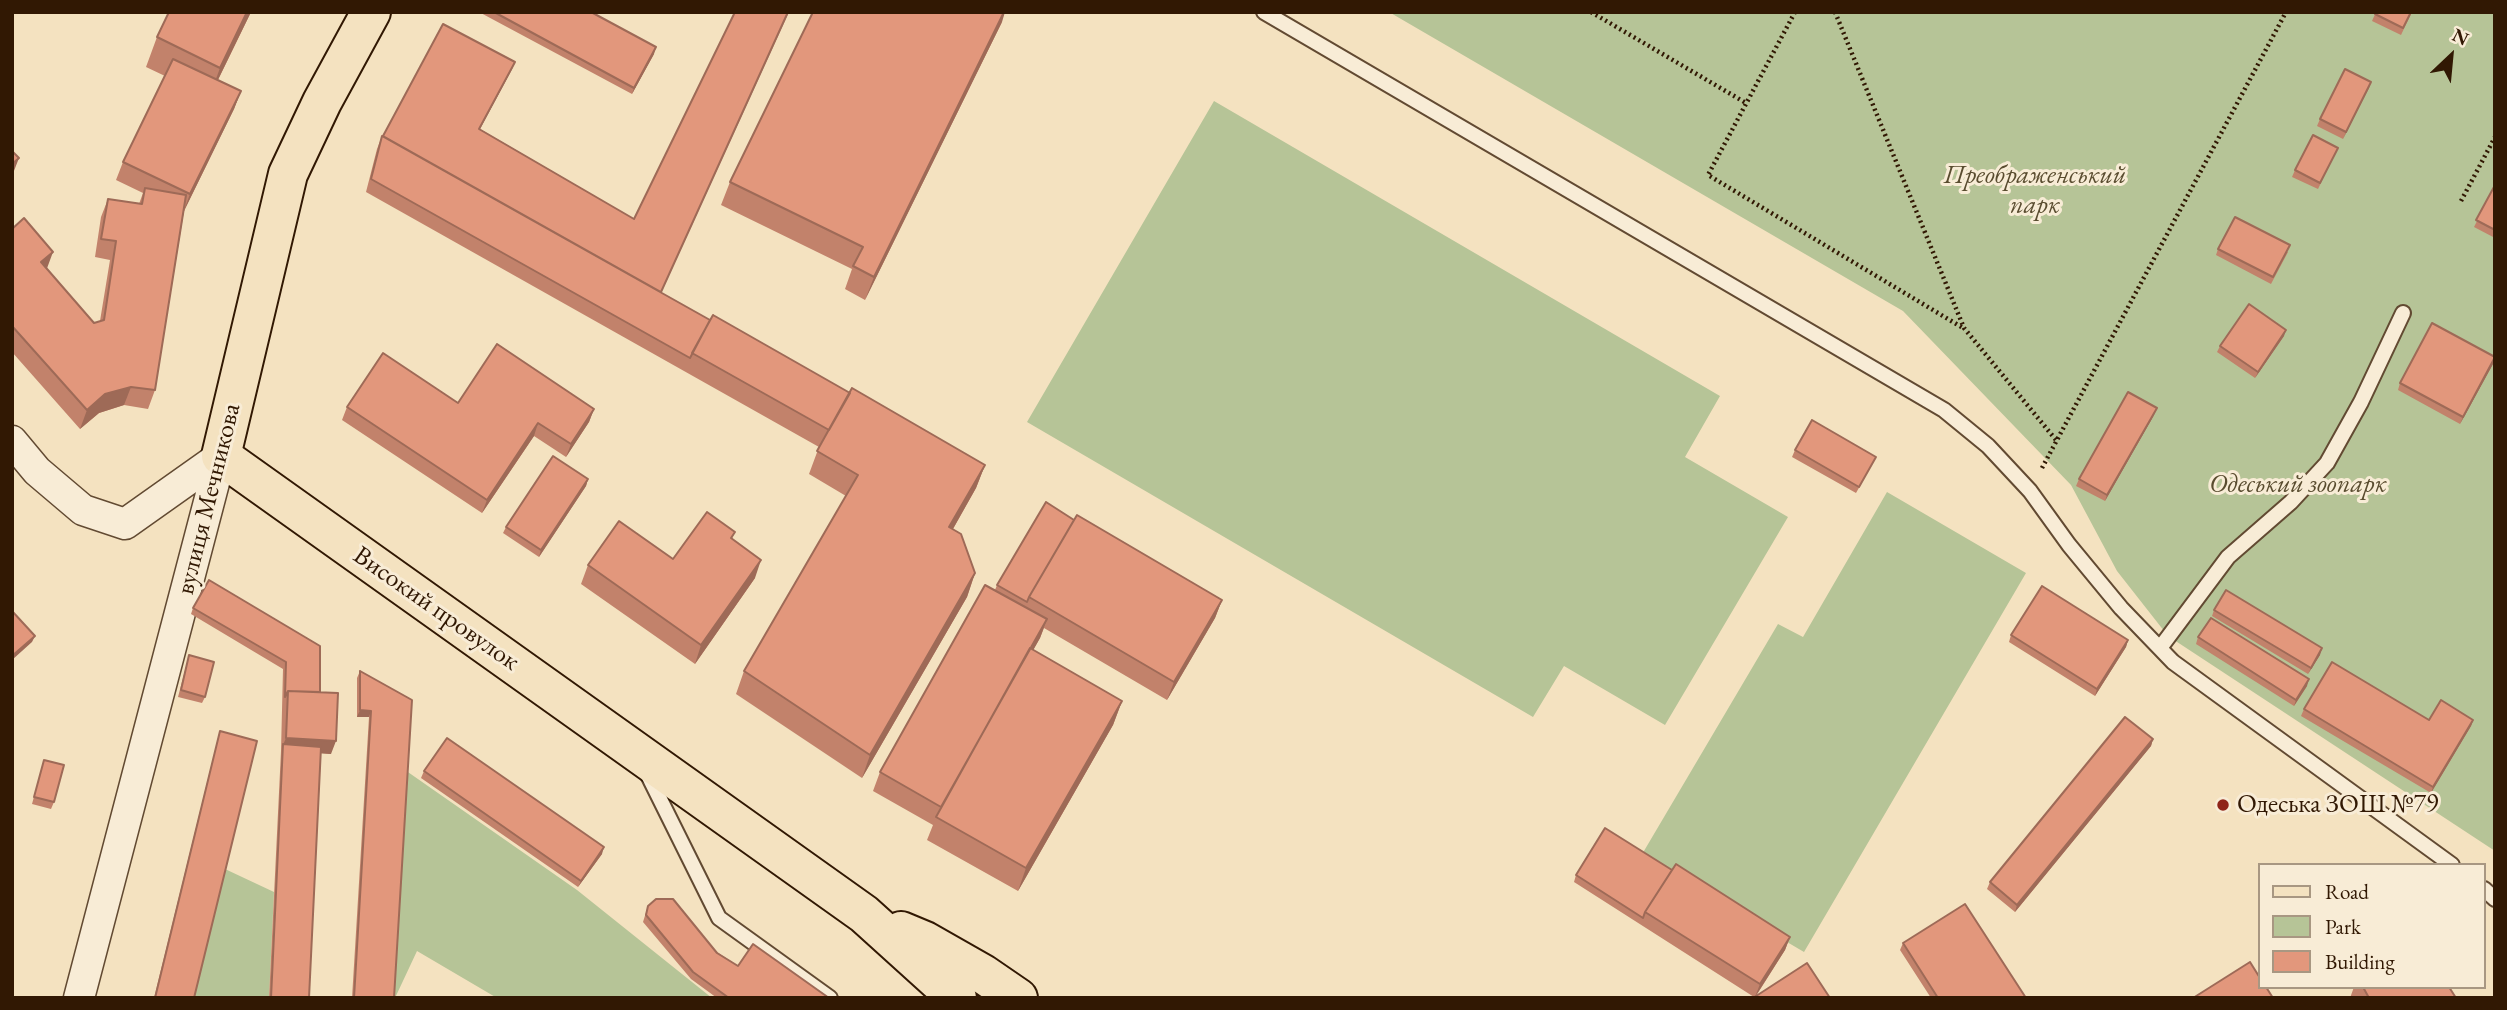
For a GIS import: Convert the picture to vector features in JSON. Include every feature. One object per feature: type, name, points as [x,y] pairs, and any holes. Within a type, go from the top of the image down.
[{"type":"main road","name":"вулиця Мечникова","points":[[220,456],[288,174],[321,102],[371,12]]},
{"type":"main road","name":"Високий провулок","points":[[220,456],[864,914],[957,998]]},
{"type":"main road","name":"Високий провулок","points":[[864,914],[925,941],[1018,998]]},
{"type":"street","points":[[12,441],[37,471],[83,510],[125,524],[220,456]]},
{"type":"street","name":"вулиця Мечникова","points":[[79,998],[220,456]]},
{"type":"lane","points":[[1264,12],[1944,410],[1988,446],[2030,491],[2068,545],[2121,608],[2173,662],[2449,863]]},
{"type":"lane","points":[[2160,648],[2228,557],[2291,502],[2327,463],[2361,402],[2403,313]]},
{"type":"lane","points":[[636,751],[719,918],[830,998]]},
{"type":"path","points":[[1591,12],[1746,103]]},
{"type":"path","points":[[1795,12],[1708,175],[1964,328]]},
{"type":"path","points":[[1835,12],[1964,328],[2056,440]]},
{"type":"path","points":[[2030,491],[2286,12]]},
{"type":"path","points":[[2462,201],[2495,137]]},
{"type":"green space","points":[[1389,12],[2495,12],[2495,851],[2168,636],[2117,571],[2071,485],[1903,311]]},
{"type":"green space","points":[[1214,101],[1720,396],[1685,457],[1788,517],[1665,725],[1564,666],[1533,717],[1027,422]]},
{"type":"green space","points":[[1887,492],[2026,573],[1804,952],[1641,856],[1778,624],[1803,637]]},
{"type":"green space","points":[[405,770],[577,890],[712,998],[497,998],[417,951],[395,998],[392,998]]},
{"type":"green space","points":[[225,869],[274,892],[269,998],[194,998]]},
{"type":"building","points":[[169,12],[247,12],[220,68],[157,37]]},
{"type":"building","points":[[494,12],[591,12],[656,47],[634,88]]},
{"type":"building","points":[[735,12],[788,12],[661,292],[383,136],[443,24],[515,62],[479,129],[634,219]]},
{"type":"building","points":[[813,12],[1004,12],[874,277],[853,266],[863,247],[730,182]]},
{"type":"building","points":[[2411,12],[2403,28],[2375,14]]},
{"type":"building","points":[[173,59],[241,91],[190,194],[123,162]]},
{"type":"building","points":[[2345,69],[2371,82],[2346,132],[2320,119]]},
{"type":"building","points":[[2313,135],[2338,148],[2320,183],[2295,170]]},
{"type":"building","points":[[382,136],[710,320],[690,358],[371,179]]},
{"type":"building","points":[[12,151],[19,158],[12,164]]},
{"type":"building","points":[[2495,185],[2495,230],[2476,220]]},
{"type":"building","points":[[145,188],[186,195],[155,390],[131,387],[105,394],[87,410],[12,326],[12,229],[24,218],[53,252],[41,262],[94,323],[104,320],[116,241],[101,239],[108,199],[142,204]]},
{"type":"building","points":[[2235,217],[2290,245],[2273,277],[2218,249]]},
{"type":"building","points":[[2249,304],[2286,330],[2258,372],[2220,346]]},
{"type":"building","points":[[713,315],[850,393],[829,430],[692,353]]},
{"type":"building","points":[[2432,323],[2495,357],[2463,417],[2400,383]]},
{"type":"building","points":[[497,344],[594,409],[571,444],[538,423],[487,500],[347,407],[383,353],[458,403]]},
{"type":"building","points":[[852,388],[985,465],[949,527],[961,534],[975,573],[870,755],[744,671],[858,475],[817,451]]},
{"type":"building","points":[[2128,392],[2157,408],[2107,495],[2079,479]]},
{"type":"building","points":[[1812,420],[1876,457],[1859,487],[1795,450]]},
{"type":"building","points":[[553,456],[588,479],[541,550],[506,527]]},
{"type":"building","points":[[1046,502],[1074,520],[1027,602],[997,585]]},
{"type":"building","points":[[707,512],[735,532],[731,538],[761,560],[701,645],[588,565],[619,521],[673,559]]},
{"type":"building","points":[[1077,515],[1222,600],[1174,682],[1029,597]]},
{"type":"building","points":[[209,580],[320,646],[320,692],[288,691],[285,697],[286,662],[193,608]]},
{"type":"building","points":[[985,585],[1047,619],[941,807],[880,772]]},
{"type":"building","points":[[2042,586],[2128,640],[2097,689],[2011,635]]},
{"type":"building","points":[[2226,590],[2322,648],[2311,668],[2214,610]]},
{"type":"building","points":[[12,611],[35,636],[12,656]]},
{"type":"building","points":[[2211,618],[2309,679],[2296,700],[2198,637]]},
{"type":"building","points":[[1030,648],[1122,701],[1026,868],[936,817]]},
{"type":"building","points":[[189,655],[214,662],[205,697],[181,690]]},
{"type":"building","points":[[2332,662],[2429,720],[2441,700],[2473,720],[2433,787],[2304,709]]},
{"type":"building","points":[[360,671],[412,700],[394,998],[354,998],[371,711],[360,710]]},
{"type":"building","points":[[288,691],[338,693],[336,741],[286,738]]},
{"type":"building","points":[[2125,717],[2153,739],[2017,905],[1990,882]]},
{"type":"building","points":[[220,731],[257,741],[194,998],[155,998]]},
{"type":"building","points":[[447,738],[604,847],[581,881],[424,771]]},
{"type":"building","points":[[283,744],[321,747],[309,998],[271,998]]},
{"type":"building","points":[[44,760],[64,765],[54,802],[34,797]]},
{"type":"building","points":[[1605,828],[1672,870],[1643,918],[1576,875]]},
{"type":"building","points":[[1676,864],[1790,937],[1760,984],[1645,912]]},
{"type":"building","points":[[656,899],[673,899],[717,953],[738,966],[753,944],[829,998],[729,998],[693,972],[646,915],[648,906]]},
{"type":"building","points":[[1965,904],[2026,998],[1938,998],[1903,943]]},
{"type":"building","points":[[2250,962],[2258,975],[2258,989],[2267,989],[2273,998],[2193,998]]},
{"type":"building","points":[[1807,963],[1830,998],[1753,998]]},
{"type":"building","points":[[2364,989],[2450,989],[2456,998],[2369,998]]},
{"type":"place","name":"Одеська ЗОШ №79","points":[[2223,805]]},
{"type":"park label","name":"Преображенський парк","points":[[2035,191]]},
{"type":"park label","name":"Одеський зоопарк","points":[[2298,485]]}]
